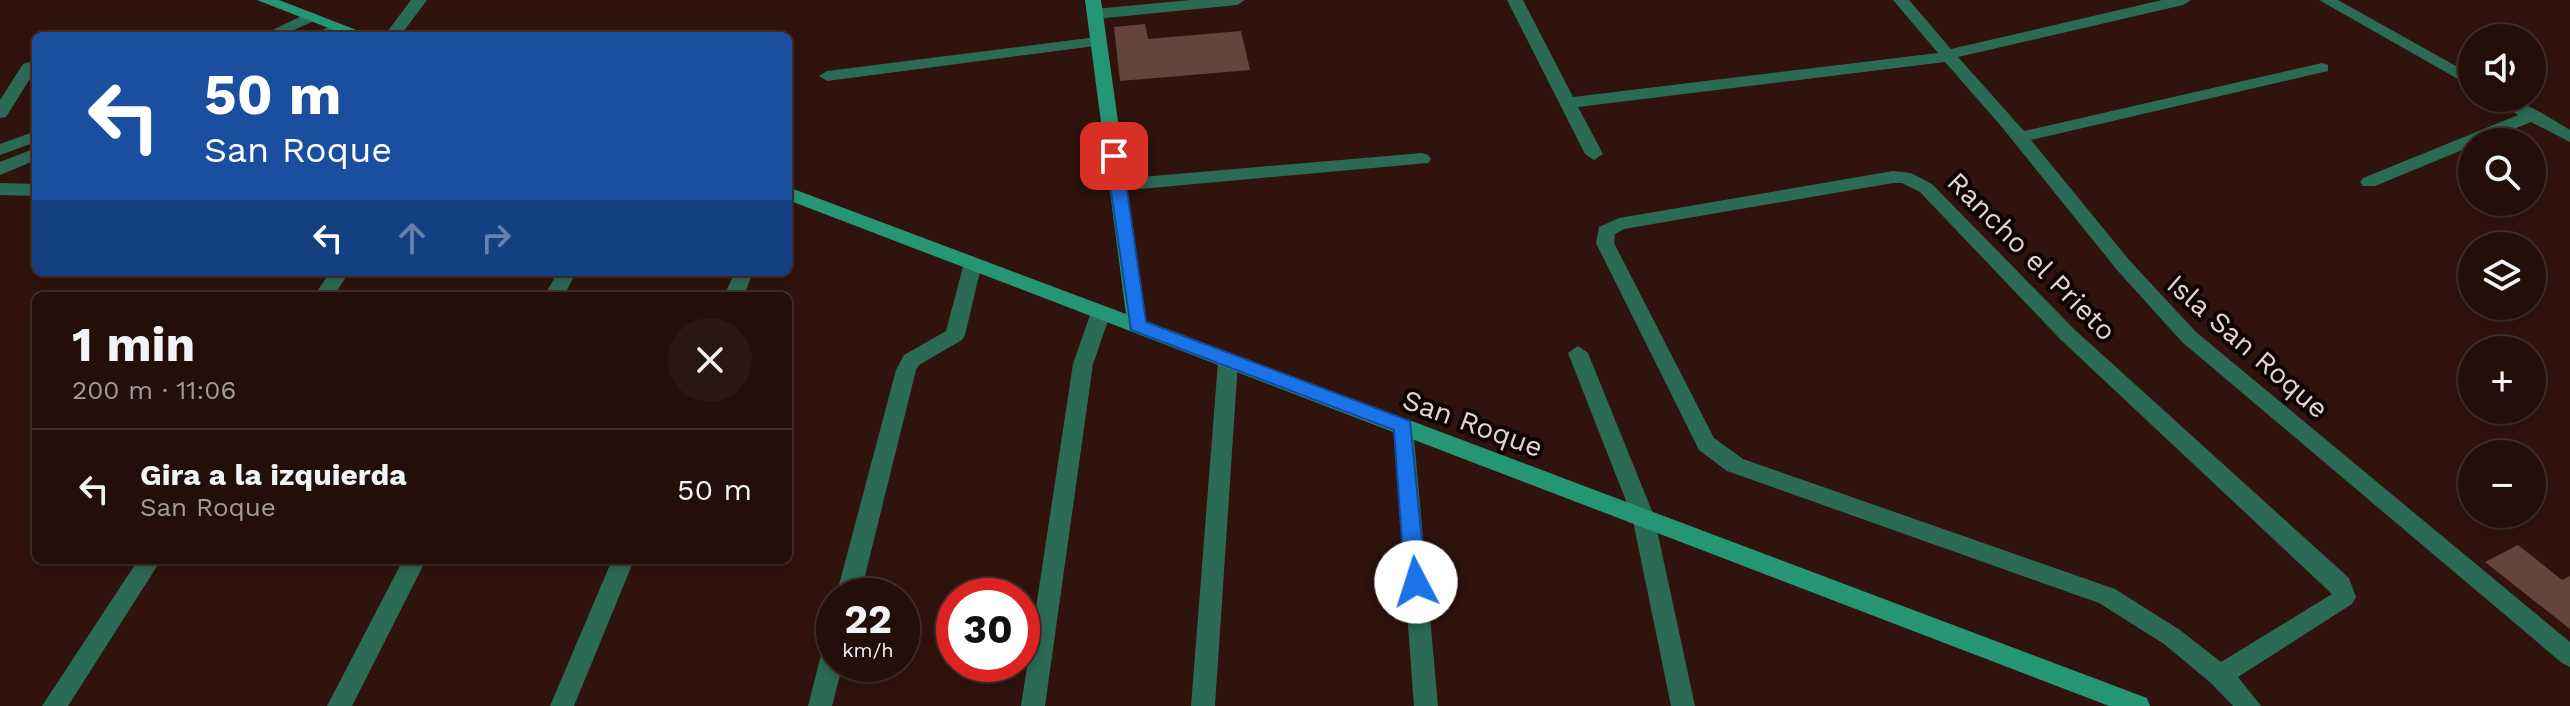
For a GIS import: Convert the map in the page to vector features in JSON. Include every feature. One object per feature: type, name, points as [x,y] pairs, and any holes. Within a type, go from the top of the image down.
[{"type":"main road","points":[[265,0],[350,32]]},
{"type":"main road","points":[[1094,7],[1137,326]]},
{"type":"main road","name":"San Roque","points":[[792,195],[2138,706]]},
{"type":"street","points":[[395,32],[419,0]]},
{"type":"street","points":[[1094,7],[1237,0]]},
{"type":"street","name":"Isla San Roque","points":[[1901,0],[1946,57],[2020,137],[2150,299],[2189,337],[2570,656]]},
{"type":"street","points":[[1566,103],[1946,57],[1963,49],[2183,0]]},
{"type":"street","points":[[2327,0],[2458,74]]},
{"type":"street","points":[[1521,1],[1566,103],[1594,154]]},
{"type":"street","points":[[277,32],[310,17]]},
{"type":"street","points":[[328,32],[337,28]]},
{"type":"street","points":[[827,76],[1097,42]]},
{"type":"street","points":[[0,113],[9,88],[29,67]]},
{"type":"street","points":[[2020,137],[2322,68]]},
{"type":"street","points":[[2527,112],[2570,137]]},
{"type":"street","points":[[2369,182],[2532,115]]},
{"type":"street","points":[[0,150],[32,138]]},
{"type":"street","points":[[0,169],[32,156]]},
{"type":"street","points":[[1118,185],[1422,159]]},
{"type":"street","name":"Rancho el Prieto","points":[[1893,177],[1917,181],[2067,334],[2341,585],[2344,597],[2332,607],[2220,675],[2136,612],[2107,596],[1749,471],[1718,455],[1706,444],[1605,243],[1606,231],[1619,224],[1893,177]]},
{"type":"street","points":[[0,189],[32,190]]},
{"type":"street","points":[[853,578],[906,370],[911,360],[949,342],[955,335],[973,263]]},
{"type":"street","points":[[1033,706],[1083,364],[1101,312]]},
{"type":"street","points":[[1578,353],[1643,516],[1683,706]]},
{"type":"street","points":[[1203,706],[1228,362]]},
{"type":"street","points":[[1403,426],[1426,706]]},
{"type":"street","points":[[54,706],[147,564]]},
{"type":"street","points":[[339,706],[413,564]]},
{"type":"street","points":[[562,706],[621,564]]},
{"type":"street","points":[[2220,675],[2249,706]]},
{"type":"street","points":[[820,706],[826,682]]},
{"type":"building","points":[[1145,24],[1148,39],[1241,31],[1250,70],[1120,81],[1114,27]]},
{"type":"building","points":[[2518,545],[2562,580],[2570,576],[2570,629],[2485,562]]},
{"type":"route","points":[[1114,156],[1137,326],[1403,426],[1416,582]]}]
